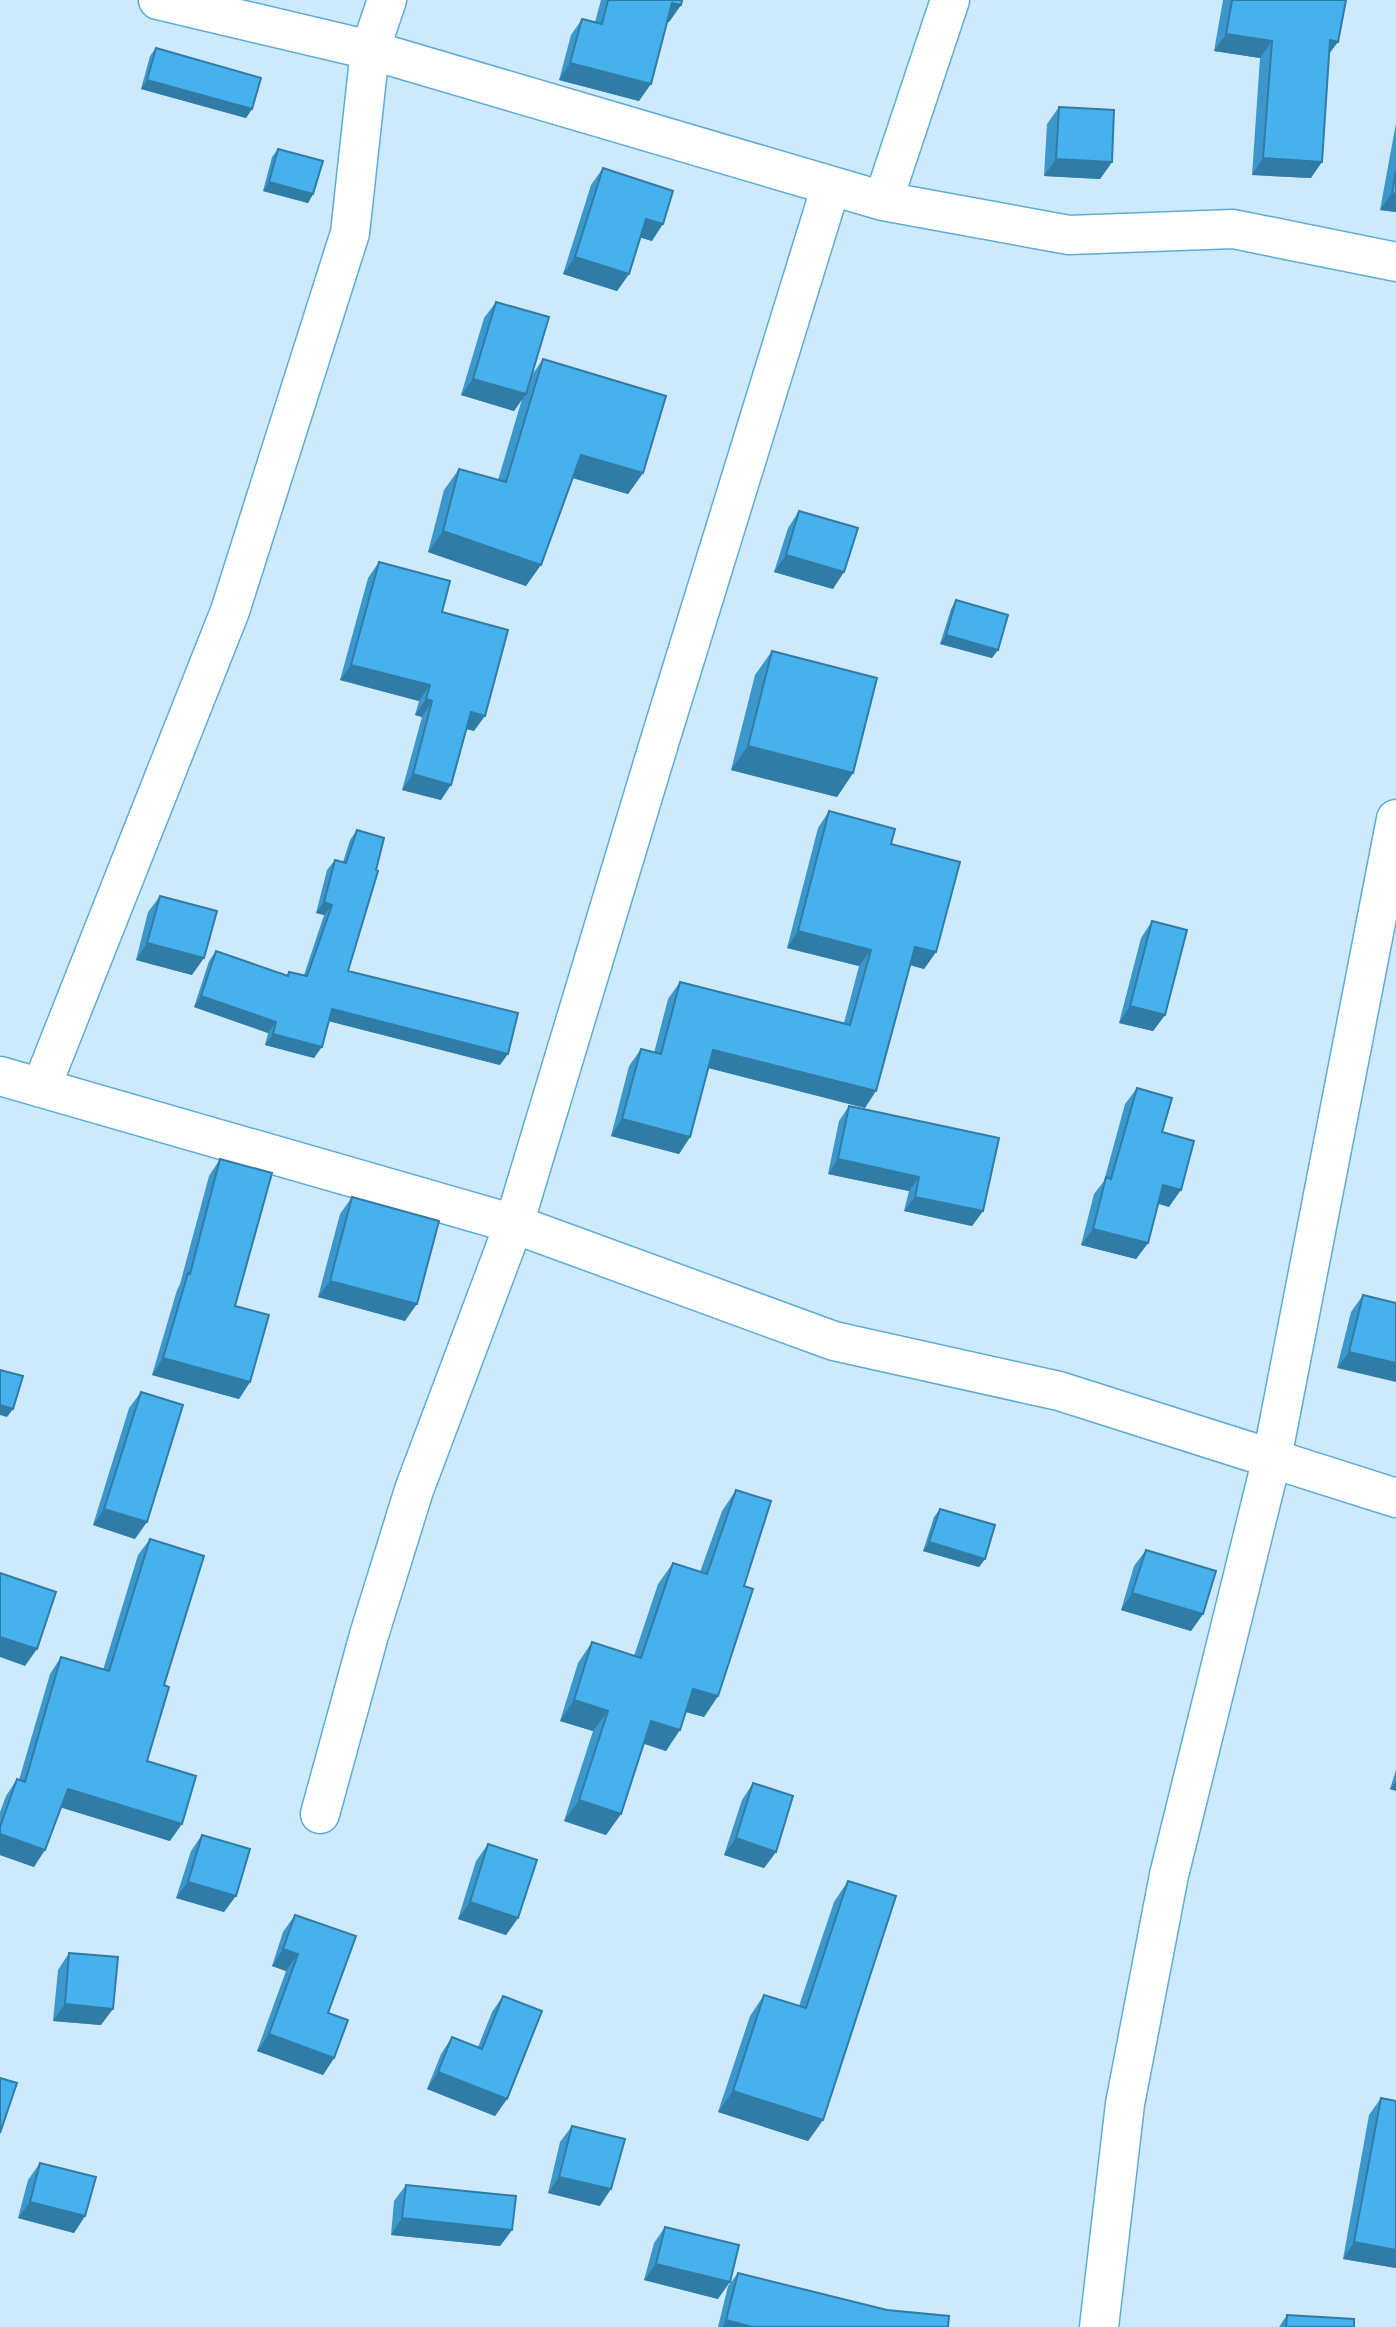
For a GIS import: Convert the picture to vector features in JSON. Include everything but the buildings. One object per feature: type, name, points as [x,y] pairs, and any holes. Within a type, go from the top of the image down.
[{"type":"street","points":[[158,0],[370,50],[883,201],[1069,235],[1233,229],[1396,262]]},
{"type":"street","points":[[41,1088],[230,611],[338,272],[350,233],[370,50],[387,0]]},
{"type":"street","points":[[883,201],[950,0]]},
{"type":"street","points":[[320,1814],[369,1635],[414,1490],[514,1224],[831,186]]},
{"type":"street","points":[[1099,2327],[1125,2105],[1169,1875],[1272,1458],[1396,820]]},
{"type":"street","points":[[0,1076],[514,1224],[834,1341],[1059,1391],[1396,1497]]}]
